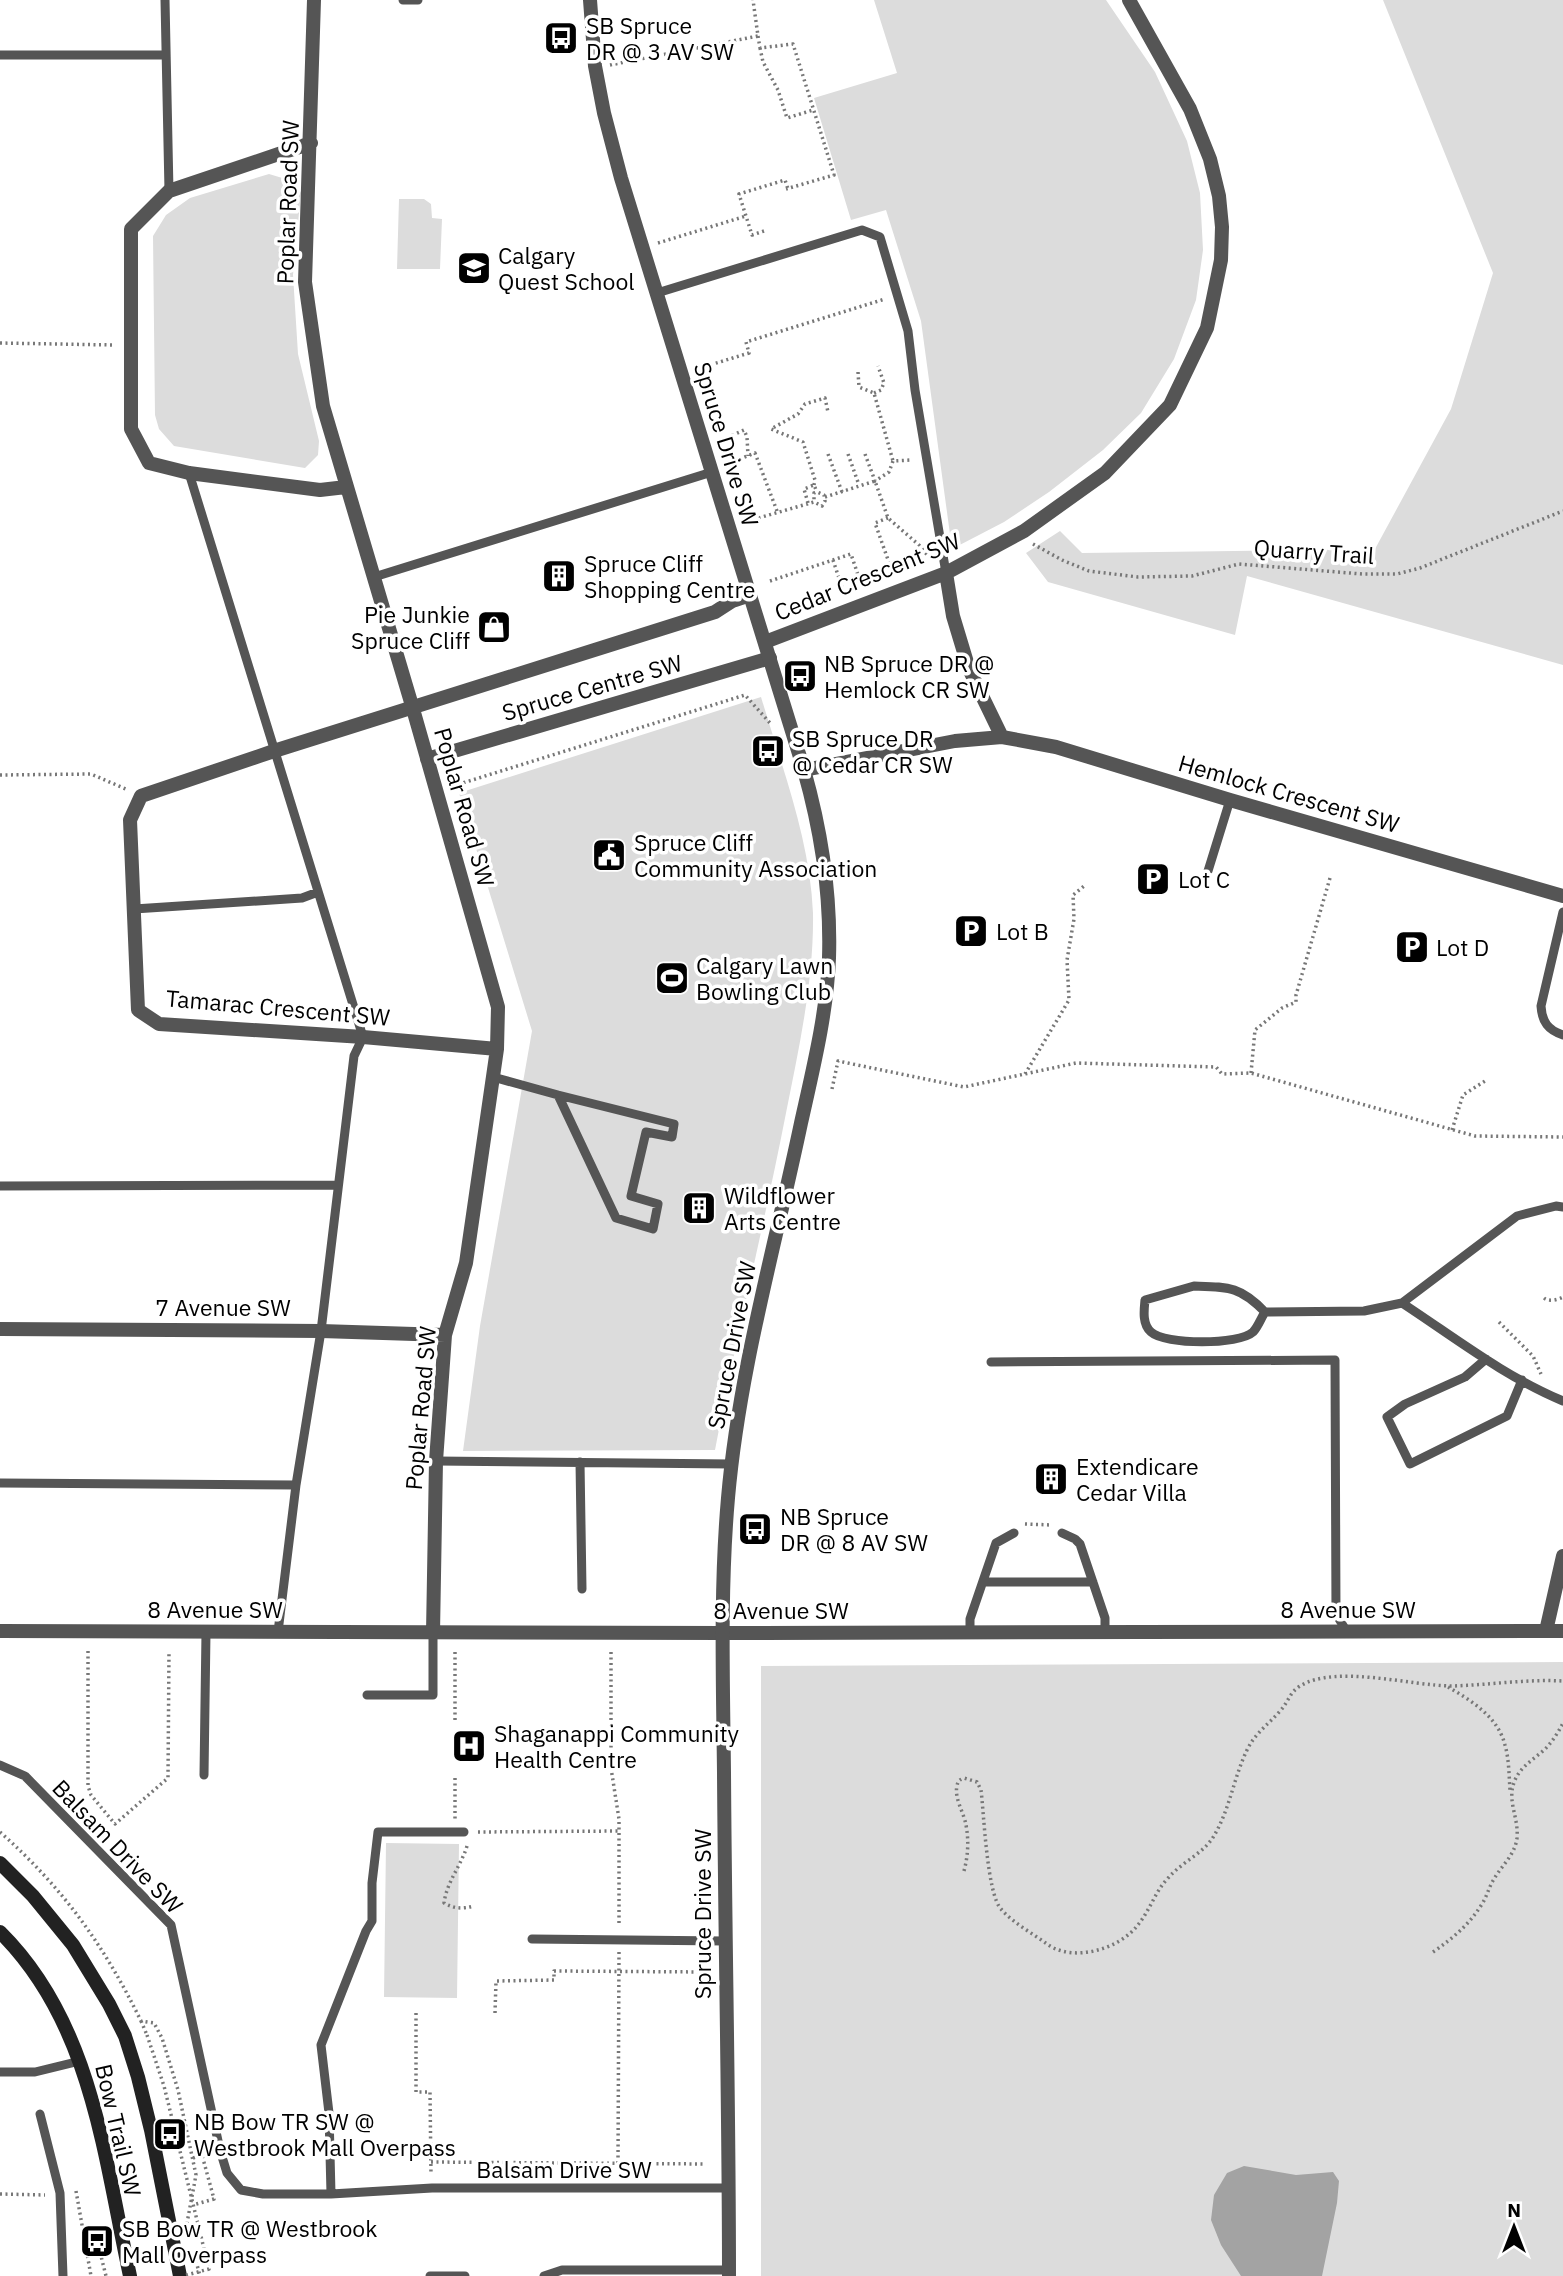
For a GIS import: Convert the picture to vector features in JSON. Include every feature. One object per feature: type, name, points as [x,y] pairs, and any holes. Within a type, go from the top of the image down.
[{"type":"main road","name":"Bow Trail SW","points":[[0,1863],[33,1896],[73,1945],[125,2036],[151,2130],[181,2276]]},
{"type":"main road","name":"Bow Trail SW","points":[[0,1932],[30,1967],[62,2020],[80,2061],[90,2089],[102,2140],[130,2276]]},
{"type":"street","name":"Poplar Road SW","points":[[314,0],[305,282],[323,406],[498,1007],[497,1049],[466,1263],[445,1335],[436,1461],[433,1633]]},
{"type":"street","name":"Spruce Drive SW","points":[[590,0],[595,66],[621,178],[804,770],[815,811],[828,894],[829,962],[823,1015],[746,1374],[727,1503],[723,1633],[729,2273]]},
{"type":"street","name":"Cedar Crescent SW","points":[[765,642],[946,573],[1024,531],[1105,473],[1170,405],[1207,328],[1221,260],[1220,206],[1210,159],[1190,109],[1129,0]]},
{"type":"street","points":[[311,143],[169,191],[131,229],[131,429],[149,463],[189,472],[320,490],[346,487]]},
{"type":"street","points":[[946,573],[953,616],[969,669],[1002,737]]},
{"type":"street","name":"Spruce Centre SW","points":[[413,709],[715,612],[750,594]]},
{"type":"street","name":"Spruce Centre SW","points":[[427,759],[770,658]]},
{"type":"street","points":[[141,796],[274,751],[413,709]]},
{"type":"street","name":"Hemlock Crescent SW","points":[[804,770],[955,741],[1002,737],[1056,747],[1563,896]]},
{"type":"street","name":"Tamarac Crescent SW","points":[[141,796],[130,820],[138,1010],[159,1024],[497,1049]]},
{"type":"street","name":"7 Avenue SW","points":[[0,1329],[321,1331],[445,1335]]},
{"type":"street","points":[[1546,1631],[1563,1556]]},
{"type":"street","name":"8 Avenue SW","points":[[0,1631],[1563,1631]]},
{"type":"lane","points":[[165,0],[169,191]]},
{"type":"lane","points":[[403,0],[418,0]]},
{"type":"lane","points":[[0,55],[166,55]]},
{"type":"lane","points":[[657,293],[862,230],[880,237],[908,331],[915,390],[946,573]]},
{"type":"lane","points":[[189,472],[363,1037],[354,1056],[321,1331],[296,1485],[278,1632]]},
{"type":"lane","points":[[374,577],[712,472]]},
{"type":"lane","points":[[1208,871],[1230,800]]},
{"type":"lane","points":[[134,909],[302,898],[318,892]]},
{"type":"lane","points":[[1563,912],[1541,1006],[1546,1025],[1563,1035]]},
{"type":"lane","points":[[493,1077],[674,1124],[672,1137],[646,1132],[631,1196],[658,1204],[653,1229],[616,1218],[558,1095]]},
{"type":"lane","points":[[0,1186],[338,1185]]},
{"type":"lane","points":[[1265,1312],[1253,1332],[1233,1339],[1166,1339],[1150,1331],[1144,1321],[1145,1300],[1194,1286],[1228,1287],[1250,1297],[1265,1312],[1364,1311],[1402,1303],[1517,1216],[1556,1206],[1563,1207]]},
{"type":"lane","points":[[1402,1303],[1486,1359],[1563,1401]]},
{"type":"lane","points":[[1486,1359],[1465,1377],[1405,1404],[1387,1417],[1410,1464],[1507,1416],[1522,1380]]},
{"type":"lane","points":[[991,1362],[1335,1360],[1336,1614],[1347,1632]]},
{"type":"lane","points":[[436,1461],[731,1464]]},
{"type":"lane","points":[[580,1462],[582,1589]]},
{"type":"lane","points":[[0,1483],[296,1485]]},
{"type":"lane","points":[[970,1633],[970,1619],[996,1543],[1013,1528]]},
{"type":"lane","points":[[1062,1533],[1080,1544],[1105,1618],[1105,1633]]},
{"type":"lane","points":[[983,1582],[1093,1582]]},
{"type":"lane","points":[[204,1775],[206,1632]]},
{"type":"lane","points":[[367,1695],[433,1695],[433,1633]]},
{"type":"lane","name":"Balsam Drive SW","points":[[0,1765],[25,1776],[171,1925],[220,2150],[227,2173],[241,2190],[263,2194],[331,2194],[432,2188],[727,2188]]},
{"type":"lane","points":[[331,2194],[329,2112],[321,2045],[372,1922],[372,1883],[377,1832],[464,1832]]},
{"type":"lane","points":[[532,1939],[725,1941]]},
{"type":"lane","points":[[0,2072],[34,2072],[80,2061]]},
{"type":"lane","points":[[40,2114],[60,2193],[63,2276]]},
{"type":"lane","points":[[549,2275],[562,2270],[729,2273]]},
{"type":"lane","points":[[430,2276],[465,2276]]},
{"type":"path","points":[[753,0],[763,62],[778,90],[787,118],[813,110]]},
{"type":"path","points":[[610,65],[758,36]]},
{"type":"path","points":[[760,48],[793,44],[834,175],[787,189],[785,180],[739,194],[752,235],[764,231]]},
{"type":"path","points":[[658,243],[746,216]]},
{"type":"path","points":[[700,369],[749,353],[746,342],[885,299]]},
{"type":"path","points":[[0,343],[114,345]]},
{"type":"path","points":[[858,372],[859,387],[874,393],[881,390],[884,383],[877,366]]},
{"type":"path","points":[[825,497],[876,481],[889,472],[893,461],[874,393]]},
{"type":"path","points":[[817,492],[803,442],[771,429],[798,414],[805,404],[825,398],[828,412]]},
{"type":"path","points":[[722,440],[744,430],[748,456]]},
{"type":"path","points":[[729,463],[755,453],[776,511]]},
{"type":"path","points":[[828,454],[842,492]]},
{"type":"path","points":[[848,454],[859,486]]},
{"type":"path","points":[[865,454],[888,518],[928,556]]},
{"type":"path","points":[[893,461],[911,460]]},
{"type":"path","points":[[808,503],[804,489],[814,485]]},
{"type":"path","points":[[817,492],[821,492],[825,497]]},
{"type":"path","points":[[814,502],[814,493],[817,492]]},
{"type":"path","points":[[748,521],[808,503],[814,502],[822,506],[825,497]]},
{"type":"path","name":"Quarry Trail","points":[[1024,531],[1031,542],[1062,560],[1089,570],[1138,577],[1192,576],[1239,564],[1362,574],[1397,574],[1420,568],[1563,511]]},
{"type":"path","points":[[888,518],[875,523],[892,571]]},
{"type":"path","points":[[770,581],[851,554],[860,581]]},
{"type":"path","points":[[833,560],[842,587]]},
{"type":"path","points":[[453,786],[745,695],[770,723]]},
{"type":"path","points":[[0,775],[91,774],[141,796]]},
{"type":"path","points":[[1251,1073],[1255,1030],[1283,1008],[1296,1002],[1330,878]]},
{"type":"path","points":[[1024,1074],[1069,1000],[1068,960],[1074,919],[1073,895],[1084,886]]},
{"type":"path","points":[[832,1089],[838,1062],[964,1087],[1076,1063],[1216,1067],[1222,1074],[1251,1073],[1475,1136],[1563,1137]]},
{"type":"path","points":[[1452,1130],[1463,1095],[1485,1081]]},
{"type":"path","points":[[1544,1298],[1558,1300],[1563,1297]]},
{"type":"path","points":[[1499,1322],[1532,1356],[1543,1379]]},
{"type":"path","points":[[1013,1528],[1054,1525]]},
{"type":"path","points":[[88,1651],[88,1786],[91,1795],[115,1824],[168,1778],[169,1651]]},
{"type":"path","points":[[455,1652],[455,1720]]},
{"type":"path","points":[[611,1652],[611,1768],[619,1819],[619,1930]]},
{"type":"path","points":[[964,1871],[967,1834],[956,1794],[957,1786],[964,1777],[977,1782],[981,1790],[991,1887],[999,1907],[1051,1948],[1074,1954],[1103,1947],[1128,1936],[1140,1923],[1162,1884],[1173,1872],[1208,1846],[1217,1832],[1247,1750],[1257,1733],[1284,1707],[1291,1693],[1301,1685],[1319,1679],[1369,1677],[1447,1685],[1563,1681]]},
{"type":"path","points":[[1433,1952],[1463,1931],[1484,1901],[1517,1841],[1505,1744],[1489,1716],[1447,1685]]},
{"type":"path","points":[[1511,1793],[1515,1779],[1525,1765],[1548,1746],[1563,1723]]},
{"type":"path","points":[[455,1777],[456,1822]]},
{"type":"path","points":[[474,1906],[463,1909],[444,1903],[449,1881],[467,1846],[464,1832],[619,1831]]},
{"type":"path","points":[[618,2163],[619,1951]]},
{"type":"path","points":[[495,2013],[496,1981],[554,1980],[554,1971],[705,1972]]},
{"type":"path","points":[[416,2013],[416,2092],[430,2092],[432,2188]]},
{"type":"path","points":[[141,2021],[164,2086],[209,2269],[181,2276]]},
{"type":"path","points":[[192,2158],[202,2155],[214,2199],[193,2205]]},
{"type":"path","points":[[431,2162],[704,2164]]},
{"type":"path","points":[[76,2191],[91,2276]]},
{"type":"path","points":[[0,2194],[47,2194]]},
{"type":"path","points":[[85,2247],[99,2244],[106,2276]]},
{"type":"shaded area","points":[[874,0],[1106,0],[1155,72],[1187,141],[1200,193],[1203,250],[1196,300],[1174,359],[1141,413],[1103,450],[1049,492],[1004,522],[952,549],[921,321],[886,210],[851,220],[814,98],[897,73]]},
{"type":"shaded area","points":[[1383,0],[1563,0],[1563,665],[1247,576],[1235,635],[1048,582],[1026,553],[1060,531],[1082,553],[1375,549],[1451,409],[1493,273]]},
{"type":"shaded area","points":[[269,174],[289,180],[301,192],[293,275],[298,354],[319,441],[318,455],[305,468],[174,446],[159,429],[155,415],[153,236],[166,215],[190,198]]},
{"type":"shaded area","points":[[399,199],[424,199],[431,204],[432,218],[442,219],[440,269],[397,269]]},
{"type":"shaded area","points":[[761,697],[807,858],[813,938],[805,1014],[796,1064],[715,1450],[463,1451],[480,1326],[532,1031],[459,793]]},
{"type":"shaded area","points":[[1563,1662],[1563,2276],[761,2276],[761,1666]]},
{"type":"shaded area","points":[[386,1843],[459,1844],[457,1998],[384,1997]]},
{"type":"shaded area","points":[[1244,2166],[1296,2175],[1333,2172],[1339,2181],[1337,2203],[1322,2276],[1241,2276],[1221,2245],[1211,2220],[1214,2195],[1227,2173]]},
{"type":"place","name":"SB Spruce DR @ 3 AV SW","points":[[561,38]]},
{"type":"place","name":"Calgary Quest School","points":[[474,268]]},
{"type":"place","name":"Spruce Cliff Shopping Centre","points":[[559,576]]},
{"type":"place","name":"Pie Junkie Spruce Cliff","points":[[494,627]]},
{"type":"place","name":"NB Spruce DR @ Hemlock CR SW","points":[[800,676]]},
{"type":"place","name":"SB Spruce DR @ Cedar CR SW","points":[[768,751]]},
{"type":"place","name":"Spruce Cliff Community Association","points":[[609,855]]},
{"type":"place","name":"Lot C","points":[[1153,879]]},
{"type":"place","name":"Lot B","points":[[971,931]]},
{"type":"place","name":"Lot D","points":[[1412,947]]},
{"type":"place","name":"Calgary Lawn Bowling Club","points":[[672,978]]},
{"type":"place","name":"Wildflower Arts Centre","points":[[699,1208]]},
{"type":"place","name":"Extendicare Cedar Villa","points":[[1051,1479]]},
{"type":"place","name":"NB Spruce DR @ 8 AV SW","points":[[755,1529]]},
{"type":"place","name":"Shaganappi Community Health Centre","points":[[469,1746]]},
{"type":"place","name":"NB Bow TR SW @ Westbrook Mall Overpass","points":[[170,2134]]},
{"type":"place","name":"SB Bow TR @ Westbrook Mall Overpass","points":[[97,2241]]}]
